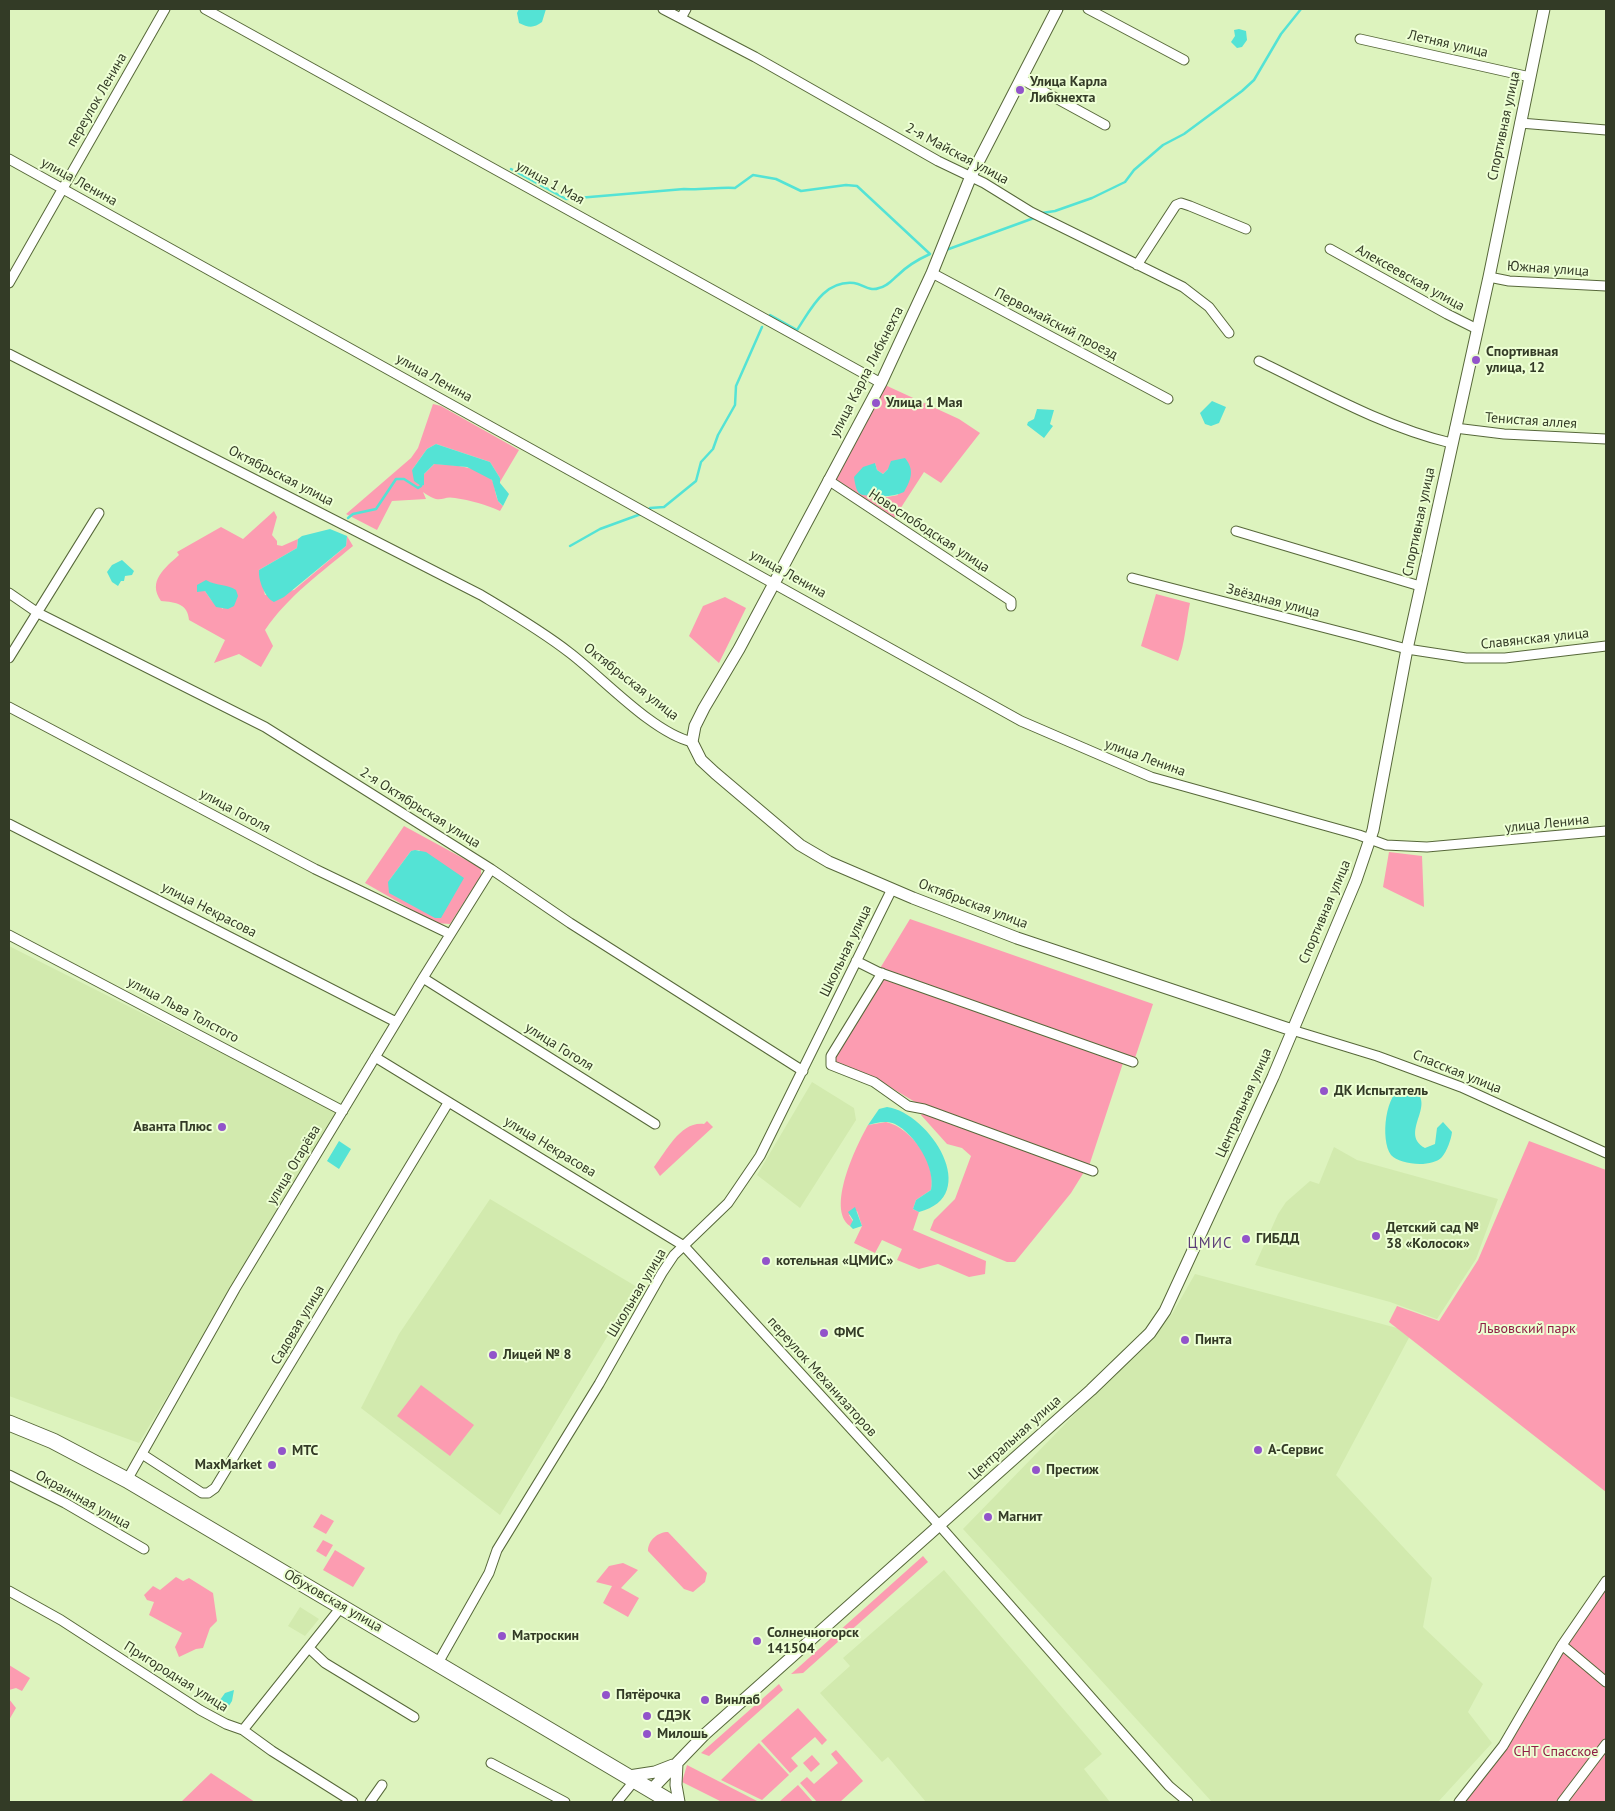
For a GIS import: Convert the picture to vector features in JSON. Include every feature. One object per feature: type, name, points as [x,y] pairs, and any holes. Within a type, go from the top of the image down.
[{"type":"main road","name":"Обуховская улица","points":[[9,1423],[61,1444],[127,1480],[671,1802]]},
{"type":"street","name":"переулок Ленина","points":[[9,283],[165,9]]},
{"type":"street","name":"улица 1 Мая","points":[[205,9],[881,383]]},
{"type":"street","name":"2-я Майская улица","points":[[663,9],[916,149],[971,176],[1031,212],[1176,283],[1209,307],[1229,333]]},
{"type":"street","points":[[681,18],[686,9]]},
{"type":"street","name":"улица Карла Либкнехта","points":[[692,742],[695,726],[704,708],[734,658],[881,383],[932,273],[971,176],[1057,9]]},
{"type":"street","points":[[1088,9],[1184,60]]},
{"type":"street","name":"Спортивная улица","points":[[1292,1030],[1353,887],[1370,840],[1420,586],[1489,277],[1544,9]]},
{"type":"street","name":"Летняя улица","points":[[1360,39],[1530,77]]},
{"type":"street","points":[[1021,79],[1105,125]]},
{"type":"street","points":[[1520,123],[1606,130]]},
{"type":"street","name":"улица Ленина","points":[[9,159],[774,582],[986,703],[1095,754],[1180,786],[1386,845],[1435,847],[1606,831]]},
{"type":"street","points":[[1137,265],[1176,204],[1181,203],[1190,206],[1246,230]]},
{"type":"street","name":"Алексеевская улица","points":[[1330,250],[1477,329]]},
{"type":"street","name":"Первомайский проезд","points":[[932,273],[1168,399]]},
{"type":"street","name":"Южная улица","points":[[1489,277],[1508,281],[1606,286]]},
{"type":"street","name":"Октябрьская улица","points":[[9,354],[481,595],[554,640],[654,722],[679,738],[692,742],[701,760],[715,774],[800,845],[829,862],[892,889],[1068,956],[1292,1030]]},
{"type":"street","points":[[1259,361],[1391,423],[1424,436],[1451,443]]},
{"type":"street","name":"Тенистая аллея","points":[[1455,428],[1504,434],[1606,439]]},
{"type":"street","name":"Новослободская улица","points":[[828,480],[1011,601],[1011,606]]},
{"type":"street","points":[[9,658],[99,513]]},
{"type":"street","points":[[1236,531],[1420,586]]},
{"type":"street","name":"Звёздная улица","points":[[1132,578],[1407,649]]},
{"type":"street","name":"2-я Октябрьская улица","points":[[9,594],[38,613],[265,727],[491,868],[570,923],[803,1071]]},
{"type":"street","name":"Славянская улица","points":[[1407,649],[1477,659],[1606,646]]},
{"type":"street","name":"улица Гоголя","points":[[9,707],[315,869],[450,934]]},
{"type":"street","name":"улица Некрасова","points":[[9,824],[396,1022]]},
{"type":"street","name":"улица Огарёва","points":[[127,1480],[236,1290],[396,1022],[491,868]]},
{"type":"street","name":"Школьная улица","points":[[438,1663],[490,1573],[497,1550],[599,1384],[662,1273],[674,1255],[728,1203],[751,1172],[803,1071],[892,889]]},
{"type":"street","name":"улица Льва Толстого","points":[[9,935],[343,1111]]},
{"type":"street","points":[[856,961],[882,973],[1133,1062]]},
{"type":"street","points":[[882,973],[831,1056],[830,1065],[874,1082],[908,1106],[924,1109],[1093,1171]]},
{"type":"street","name":"улица Гоголя","points":[[423,978],[656,1124]]},
{"type":"street","name":"Спасская улица","points":[[1292,1030],[1376,1056],[1461,1087],[1606,1153]]},
{"type":"street","name":"Центральная улица","points":[[652,1790],[704,1735],[1091,1390],[1155,1327],[1184,1272],[1273,1077],[1292,1030]]},
{"type":"street","name":"улица Некрасова","points":[[375,1057],[684,1246]]},
{"type":"street","name":"Садовая улица","points":[[142,1454],[202,1493],[208,1493],[215,1488],[448,1103]]},
{"type":"street","name":"переулок Механизаторов","points":[[684,1246],[940,1526],[1169,1786],[1188,1802]]},
{"type":"street","name":"Окраинная улица","points":[[9,1475],[65,1503],[144,1549]]},
{"type":"street","points":[[1459,1802],[1503,1746],[1562,1645],[1606,1581]]},
{"type":"street","name":"Пригородная улица","points":[[9,1591],[61,1620],[200,1710],[226,1724],[243,1730],[272,1751],[353,1802]]},
{"type":"street","points":[[243,1730],[342,1606]]},
{"type":"street","points":[[1562,1645],[1606,1682]]},
{"type":"street","points":[[309,1648],[325,1663],[414,1717]]},
{"type":"street","points":[[1562,1802],[1606,1744]]},
{"type":"street","points":[[491,1763],[565,1802]]},
{"type":"street","points":[[617,1802],[632,1778],[677,1764],[676,1785],[679,1802]]},
{"type":"street","points":[[370,1802],[382,1785]]},
{"type":"shaded area","points":[[9,946],[338,1112],[139,1443],[9,1396]]},
{"type":"shaded area","points":[[812,1082],[854,1108],[856,1120],[800,1208],[757,1175]]},
{"type":"shaded area","name":"Детский сад № 38 «Колосок»","points":[[1334,1147],[1357,1160],[1498,1199],[1476,1259],[1437,1319],[1390,1302],[1255,1265],[1278,1214],[1286,1202],[1310,1181],[1319,1184]]},
{"type":"shaded area","name":"Лицей № 8","points":[[490,1199],[637,1287],[500,1515],[361,1408],[399,1334]]},
{"type":"shaded area","name":"ЦМИС","points":[[1195,1274],[1412,1332],[1336,1475],[1432,1578],[1423,1627],[1483,1684],[1468,1712],[1492,1743],[1438,1802],[1212,1802],[963,1529],[1172,1314]]},
{"type":"shaded area","points":[[944,1570],[1102,1754],[1084,1769],[1110,1802],[926,1802],[888,1757],[882,1762],[820,1693],[850,1666],[843,1658]]},
{"type":"shaded area","points":[[300,1607],[319,1619],[305,1636],[288,1626]]},
{"type":"green space","points":[[885,385],[959,419],[980,433],[941,483],[924,472],[893,520],[834,480]],"holes":[[[875,463],[877,470],[883,474],[888,469],[898,495],[882,498],[877,496]]]},
{"type":"green space","points":[[433,404],[441,406],[519,450],[500,482],[500,478],[490,462],[436,444],[427,449],[412,470],[424,484],[424,474],[434,464],[466,467],[483,473],[493,482],[497,498],[503,506],[500,511],[461,499],[450,497],[438,499],[423,492],[426,499],[392,501],[377,530],[346,514],[411,458],[418,448]]},
{"type":"green space","points":[[274,511],[277,517],[272,535],[277,541],[277,545],[282,546],[298,539],[297,548],[259,570],[265,595],[294,590],[346,546],[347,536],[353,546],[306,585],[274,618],[265,630],[273,646],[261,667],[239,654],[214,663],[225,640],[189,620],[184,607],[172,602],[161,601],[156,587],[163,570],[179,555],[177,552],[221,527],[243,539]],"holes":[[[209,582],[219,586],[223,609],[212,601],[205,591],[200,590]]]},
{"type":"green space","points":[[1156,594],[1190,603],[1184,640],[1178,661],[1141,646]]},
{"type":"green space","points":[[725,597],[746,608],[719,663],[689,636],[703,606]]},
{"type":"green space","points":[[404,826],[481,868],[481,876],[450,924],[435,923],[365,883]],"holes":[[[420,850],[388,882],[411,851]]]},
{"type":"green space","points":[[1389,852],[1422,856],[1424,907],[1383,887]]},
{"type":"green space","points":[[910,919],[1153,1004],[1134,1061],[921,982],[879,970]]},
{"type":"green space","points":[[883,976],[1123,1063],[1089,1166],[915,1102],[875,1078],[836,1065],[833,1057]]},
{"type":"green space","points":[[923,1112],[1084,1172],[1071,1193],[1015,1262],[1007,1262],[930,1230],[934,1220],[955,1199],[971,1156],[962,1148],[947,1144],[921,1115]]},
{"type":"green space","points":[[707,1121],[713,1127],[660,1176],[654,1167],[669,1145],[688,1127],[704,1124]]},
{"type":"green space","points":[[886,1122],[896,1126],[913,1139],[921,1148],[930,1169],[931,1190],[916,1200],[913,1209],[919,1212],[913,1230],[986,1261],[985,1274],[969,1277],[938,1264],[919,1269],[897,1260],[902,1249],[882,1240],[875,1253],[854,1243],[862,1226],[857,1211],[849,1215],[854,1223],[850,1226],[843,1218],[841,1206],[845,1177],[868,1125]]},
{"type":"green space","name":"Львовский парк","points":[[1529,1141],[1606,1170],[1606,1492],[1389,1322],[1397,1306],[1439,1321],[1478,1260]]},
{"type":"green space","points":[[421,1385],[474,1425],[450,1456],[397,1416]]},
{"type":"green space","points":[[321,1514],[334,1521],[326,1534],[313,1527]]},
{"type":"green space","points":[[668,1532],[707,1573],[705,1582],[693,1592],[684,1589],[648,1551],[648,1547],[654,1537]]},
{"type":"green space","points":[[323,1540],[333,1545],[326,1557],[316,1551]]},
{"type":"green space","points":[[335,1550],[365,1568],[353,1587],[323,1570]]},
{"type":"green space","points":[[923,1556],[928,1562],[803,1673],[791,1674]]},
{"type":"green space","points":[[623,1563],[638,1570],[621,1588],[639,1598],[628,1617],[603,1603],[612,1586],[596,1582],[609,1566]]},
{"type":"green space","points":[[176,1577],[183,1581],[189,1578],[213,1593],[217,1621],[210,1628],[203,1648],[196,1649],[179,1657],[175,1647],[182,1633],[149,1615],[154,1602],[147,1600],[144,1595],[153,1586],[160,1590]]},
{"type":"green space","name":"СНТ Спасское","points":[[1606,1580],[1606,1802],[1461,1802]]},
{"type":"green space","points":[[9,1665],[30,1678],[22,1691],[16,1688],[9,1690]]},
{"type":"green space","points":[[779,1684],[783,1690],[709,1756],[701,1753]]},
{"type":"green space","points":[[9,1699],[16,1708],[9,1720]]},
{"type":"green space","points":[[798,1708],[827,1740],[822,1745],[815,1737],[791,1758],[798,1766],[790,1773],[761,1741]]},
{"type":"green space","points":[[759,1743],[789,1775],[762,1800],[721,1780]]},
{"type":"green space","points":[[836,1750],[863,1781],[840,1802],[817,1802],[800,1783],[807,1777],[814,1784],[838,1763],[831,1754]]},
{"type":"green space","points":[[812,1755],[820,1764],[811,1772],[803,1763]]},
{"type":"green space","points":[[687,1765],[759,1802],[722,1802],[682,1782]]},
{"type":"green space","points":[[211,1773],[255,1802],[181,1802]]},
{"type":"green space","points":[[798,1785],[813,1802],[779,1802]]},
{"type":"water","points":[[519,9],[546,9],[542,22],[531,27],[519,23],[517,13]]},
{"type":"water","points":[[1234,30],[1246,31],[1247,40],[1242,47],[1237,48],[1231,42],[1235,36]]},
{"type":"water","points":[[1212,401],[1226,407],[1219,423],[1211,426],[1205,424],[1200,413]]},
{"type":"water","points":[[1037,409],[1054,410],[1050,424],[1053,426],[1044,438],[1027,425],[1028,422],[1034,419]]},
{"type":"water","points":[[436,444],[490,462],[500,478],[500,483],[509,494],[503,506],[498,501],[492,480],[467,467],[434,464],[424,474],[424,485],[421,486],[414,481],[412,470],[427,449]]},
{"type":"water","points":[[905,458],[910,467],[911,475],[904,492],[884,496],[863,495],[858,492],[854,477],[863,467],[875,463],[877,470],[883,474],[888,469],[891,461]]},
{"type":"water","points":[[330,529],[347,536],[346,546],[284,597],[274,602],[271,600],[263,588],[259,570],[297,548],[298,539],[302,536]]},
{"type":"water","points":[[122,560],[134,571],[132,575],[125,576],[124,581],[121,581],[118,586],[112,582],[107,572],[112,565]]},
{"type":"water","points":[[206,580],[236,590],[238,596],[234,606],[228,609],[216,607],[205,591],[197,592],[197,585]]},
{"type":"water","points":[[411,851],[426,852],[464,878],[441,918],[435,918],[389,893],[388,882]]},
{"type":"water","points":[[1405,1086],[1416,1092],[1421,1099],[1415,1133],[1417,1141],[1425,1148],[1435,1144],[1437,1128],[1443,1122],[1452,1132],[1446,1152],[1442,1157],[1431,1163],[1416,1164],[1401,1161],[1391,1155],[1388,1148],[1385,1128],[1389,1106],[1398,1090]]},
{"type":"water","points":[[887,1107],[903,1113],[919,1124],[933,1139],[943,1156],[948,1173],[947,1190],[938,1203],[919,1212],[913,1209],[916,1200],[931,1190],[932,1181],[922,1152],[910,1135],[895,1124],[885,1122],[868,1125],[879,1109]]},
{"type":"water","points":[[339,1141],[351,1149],[339,1169],[327,1161]]},
{"type":"water","points":[[855,1207],[862,1226],[853,1229],[850,1226],[853,1220],[848,1212]]},
{"type":"water","points":[[234,1690],[232,1701],[225,1712],[215,1707],[225,1693]]},
{"type":"waterway","points":[[1042,213],[1055,211],[1092,198],[1125,182],[1134,170],[1163,145],[1184,134],[1242,91],[1254,80],[1281,34],[1301,9]]},
{"type":"waterway","points":[[511,169],[566,199],[684,189],[735,188],[753,175],[776,179],[801,191],[846,185],[857,186],[930,254],[917,260],[882,287],[872,289],[854,283],[834,286],[826,291],[813,305],[797,330],[770,315]]},
{"type":"waterway","points":[[946,250],[1034,218]]},
{"type":"waterway","points":[[650,508],[664,507],[696,481],[701,462],[713,449],[718,435],[735,405],[736,386],[762,327]]},
{"type":"waterway","points":[[348,518],[353,514],[376,509],[396,479],[404,479],[418,488],[421,486]]},
{"type":"waterway","points":[[570,546],[600,529],[641,514]]},
{"type":"place","name":"Улица Карла Либкнехта","points":[[1020,90]]},
{"type":"place","name":"Спортивная улица, 12","points":[[1476,360]]},
{"type":"place","name":"Улица 1 Мая","points":[[876,403]]},
{"type":"place","name":"ДК Испытатель","points":[[1324,1091]]},
{"type":"place","name":"Аванта Плюс","points":[[222,1127]]},
{"type":"place","name":"Детский сад № 38 «Колосок»","points":[[1376,1236]]},
{"type":"place","name":"ГИБДД","points":[[1246,1239]]},
{"type":"place","name":"котельная «ЦМИС»","points":[[766,1261]]},
{"type":"place","name":"ФМС","points":[[824,1333]]},
{"type":"place","name":"Пинта","points":[[1185,1340]]},
{"type":"place","name":"Лицей № 8","points":[[493,1355]]},
{"type":"place","name":"A-Сервис","points":[[1258,1450]]},
{"type":"place","name":"МТС","points":[[282,1451]]},
{"type":"place","name":"MaxMarket","points":[[272,1465]]},
{"type":"place","name":"Престиж","points":[[1036,1470]]},
{"type":"place","name":"Магнит","points":[[988,1517]]},
{"type":"place","name":"Матроскин","points":[[502,1636]]},
{"type":"place","name":"Солнечногорск 141504","points":[[757,1641]]},
{"type":"place","name":"Пятёрочка","points":[[606,1695]]},
{"type":"place","name":"Винлаб","points":[[705,1700]]},
{"type":"place","name":"СДЭК","points":[[647,1716]]},
{"type":"place","name":"Милошь","points":[[647,1734]]},
{"type":"district","name":"ЦМИС","points":[[1210,1244]]}]
